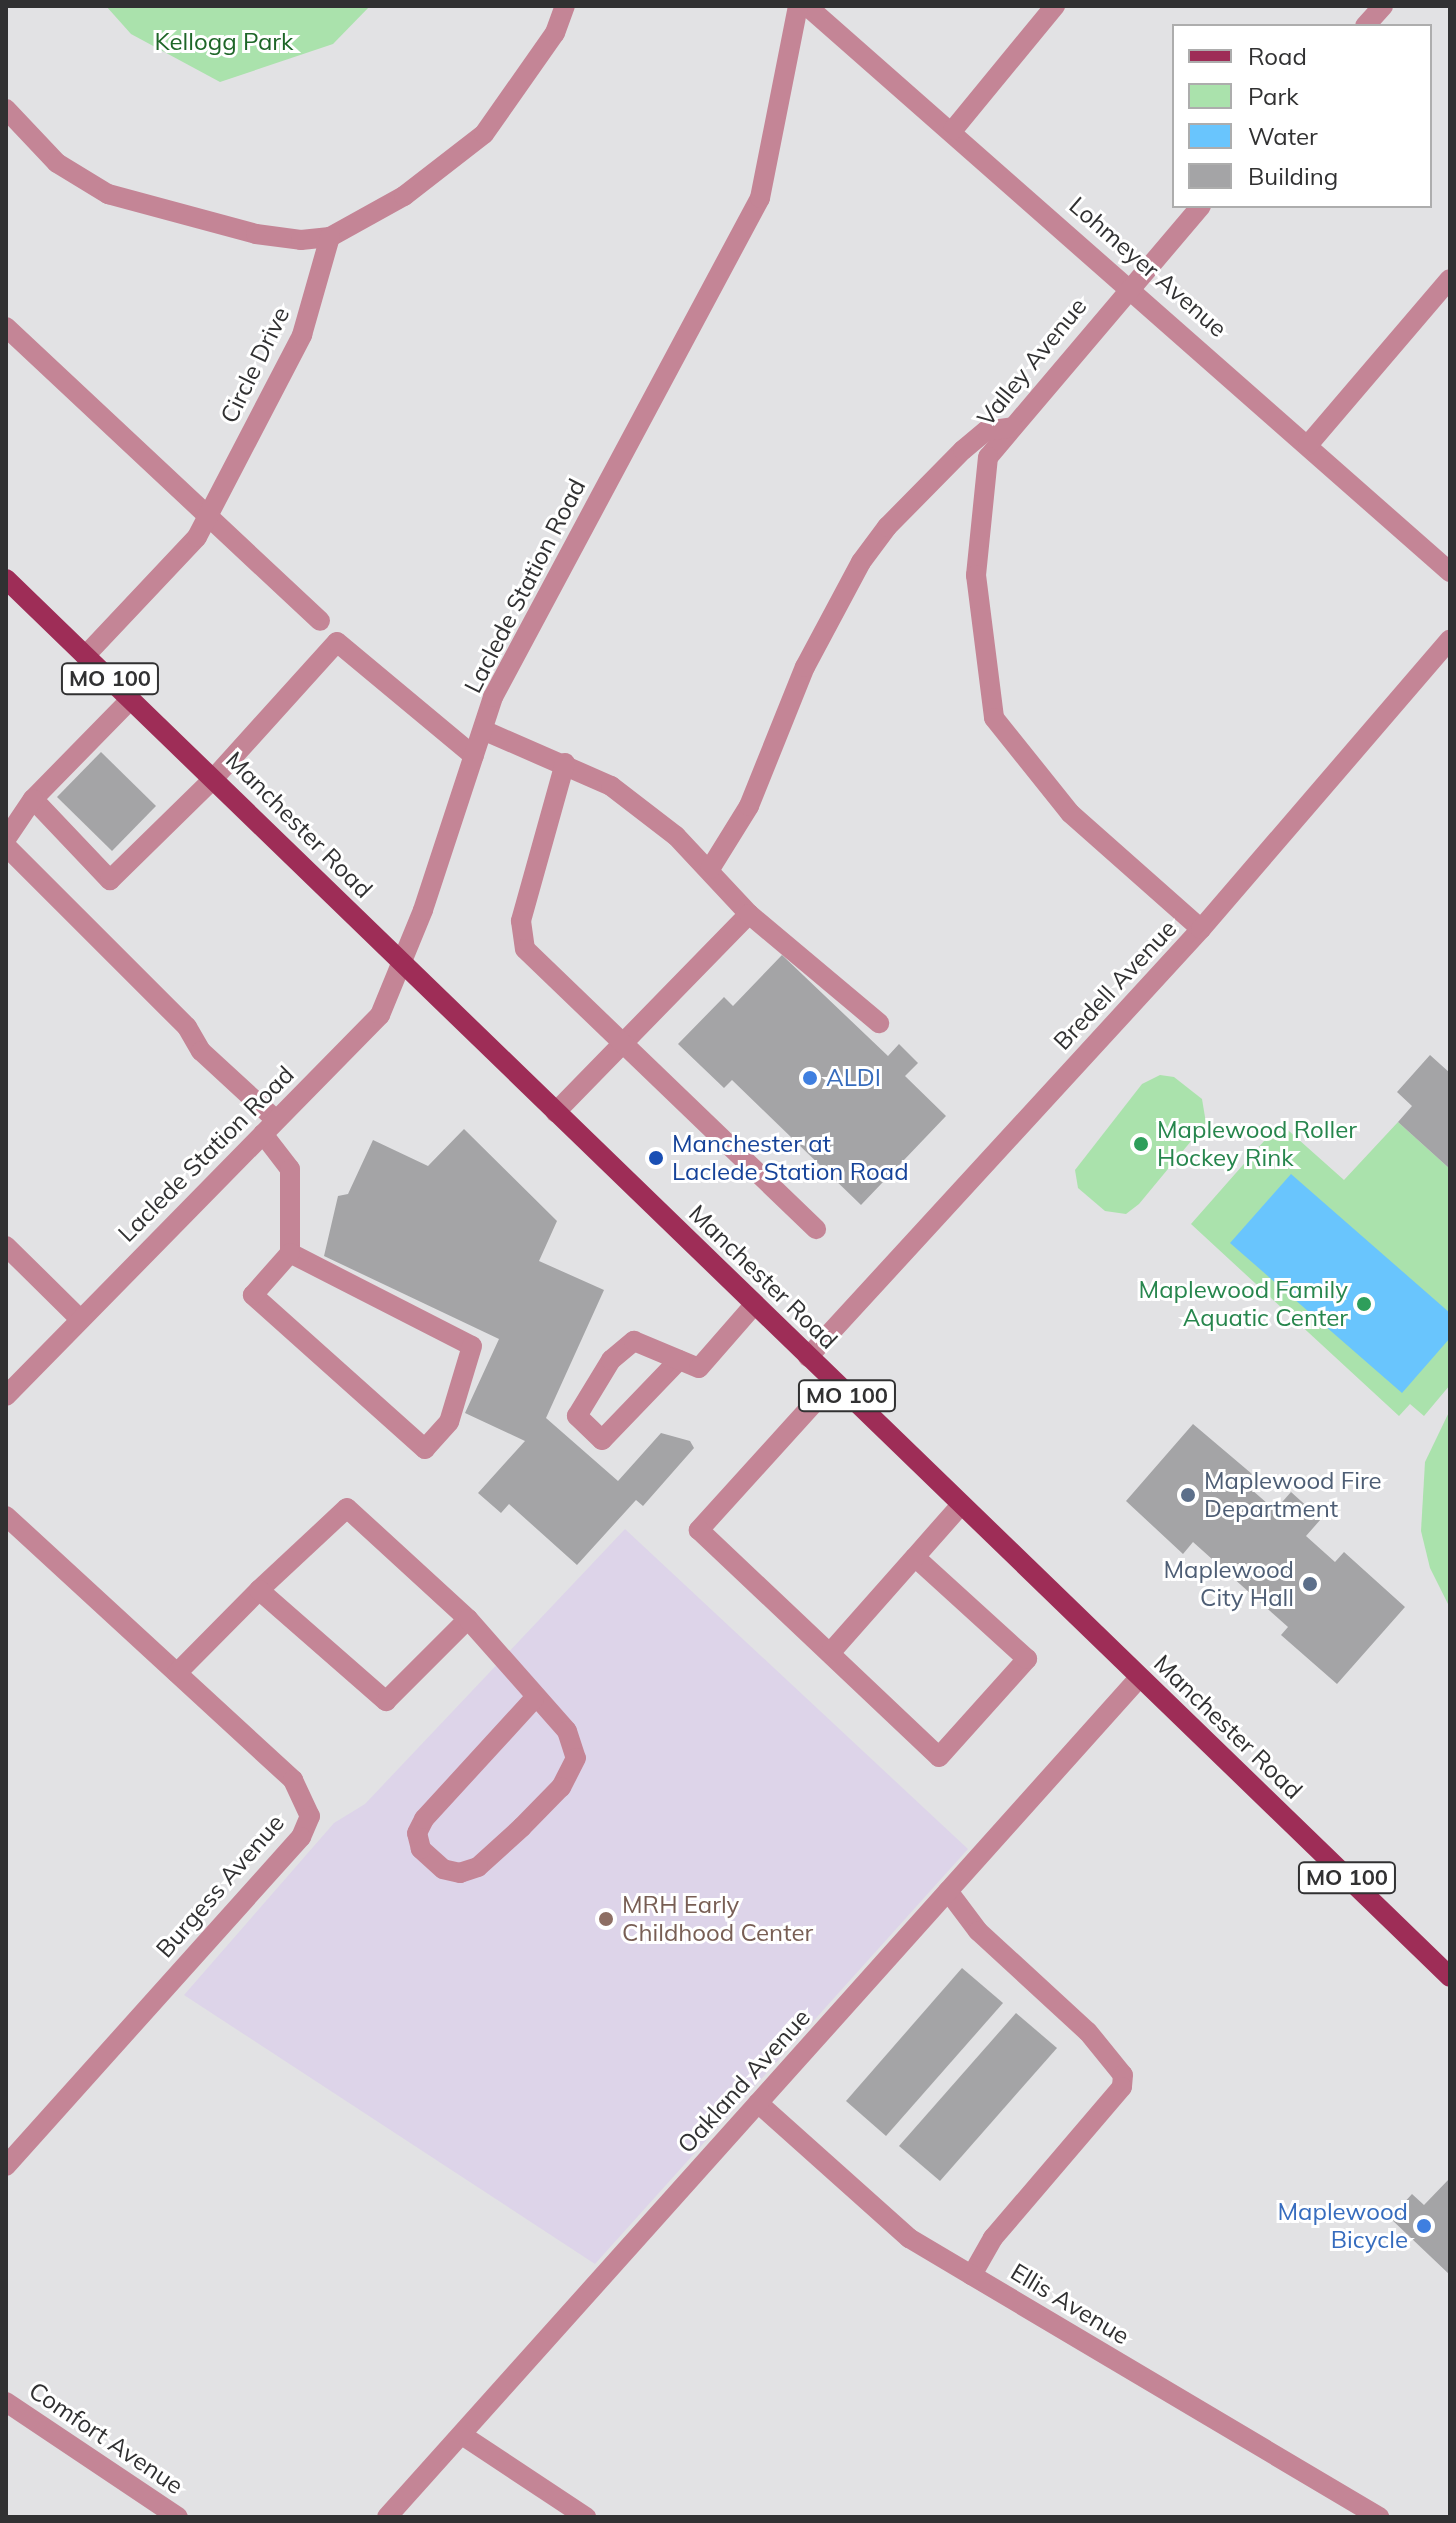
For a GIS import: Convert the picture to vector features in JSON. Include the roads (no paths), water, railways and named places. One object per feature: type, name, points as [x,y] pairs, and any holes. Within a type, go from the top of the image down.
[{"type":"main road","name":"Manchester Road","points":[[6,579],[960,1506],[1450,1977]]},
{"type":"street","points":[[9,122],[57,163],[108,194],[256,234],[301,240],[330,237],[404,196],[484,134],[555,33],[565,6]]},
{"type":"street","name":"Laclede Station Road","points":[[6,1396],[380,1015],[404,965],[493,697],[760,198],[798,6]]},
{"type":"street","name":"Lohmeyer Avenue","points":[[807,6],[953,130],[1450,572]]},
{"type":"street","points":[[953,130],[1055,6]]},
{"type":"street","points":[[1367,24],[1383,6]]},
{"type":"street","name":"Valley Avenue","points":[[1199,208],[1129,285],[988,457],[976,575],[994,718],[1070,813],[1201,929]]},
{"type":"street","name":"Circle Drive","points":[[85,656],[197,537],[302,335],[330,237]]},
{"type":"street","points":[[1308,445],[1450,279]]},
{"type":"street","points":[[6,327],[320,621]]},
{"type":"street","points":[[710,869],[749,806],[805,667],[861,562],[887,527],[963,450],[986,431],[1013,427]]},
{"type":"street","name":"Bredell Avenue","points":[[808,1357],[1201,929],[1450,639]]},
{"type":"street","points":[[33,799],[110,880],[214,778],[337,642],[474,756]]},
{"type":"street","points":[[6,839],[33,799],[131,699]]},
{"type":"street","points":[[483,730],[565,763],[611,786],[710,869],[749,914],[879,1023]]},
{"type":"street","points":[[565,763],[519,937],[525,949],[621,1045],[816,1229]]},
{"type":"street","points":[[6,846],[187,1027],[201,1051],[270,1127],[290,1169],[290,1253],[253,1295],[425,1449],[449,1422],[472,1346],[290,1253]]},
{"type":"street","points":[[556,1112],[749,914]]},
{"type":"street","points":[[6,1246],[80,1319]]},
{"type":"street","points":[[679,1360],[602,1440],[577,1416],[611,1360],[634,1341],[699,1368],[754,1305]]},
{"type":"street","points":[[833,1382],[699,1530],[939,1757],[1027,1659],[915,1557]]},
{"type":"street","points":[[830,1653],[960,1506]]},
{"type":"street","points":[[177,1673],[259,1590],[347,1508],[468,1619],[534,1699],[567,1731],[576,1758],[561,1787],[478,1867],[460,1873],[443,1869],[421,1849],[417,1833],[424,1819],[534,1699]]},
{"type":"street","name":"Burgess Avenue","points":[[6,1516],[293,1780],[310,1816],[301,1837],[6,2166]]},
{"type":"street","points":[[259,1590],[386,1701],[468,1619]]},
{"type":"street","name":"Oakland Avenue","points":[[387,2517],[1139,1678]]},
{"type":"street","points":[[948,1891],[978,1931],[1088,2032],[1123,2075],[1122,2087],[993,2238],[972,2275]]},
{"type":"street","name":"Ellis Avenue","points":[[758,2103],[909,2238],[1379,2517]]},
{"type":"street","name":"Comfort Avenue","points":[[6,2402],[178,2517]]},
{"type":"street","points":[[462,2435],[586,2517]]},
{"type":"water","points":[[1291,1174],[1450,1313],[1450,1338],[1402,1393],[1230,1243]]},
{"type":"place","name":"ALDI","points":[[810,1078]]},
{"type":"place","name":"Maplewood Roller Hockey Rink","points":[[1141,1144]]},
{"type":"place","name":"Manchester at Laclede Station Road","points":[[656,1158]]},
{"type":"place","name":"Maplewood Family Aquatic Center","points":[[1364,1304]]},
{"type":"place","name":"Maplewood Fire Department","points":[[1188,1495]]},
{"type":"place","name":"Maplewood City Hall","points":[[1310,1584]]},
{"type":"place","name":"MRH Early Childhood Center","points":[[606,1919]]},
{"type":"place","name":"Maplewood Bicycle","points":[[1424,2226]]},
{"type":"park label","name":"Kellogg Park","points":[[224,42]]}]
